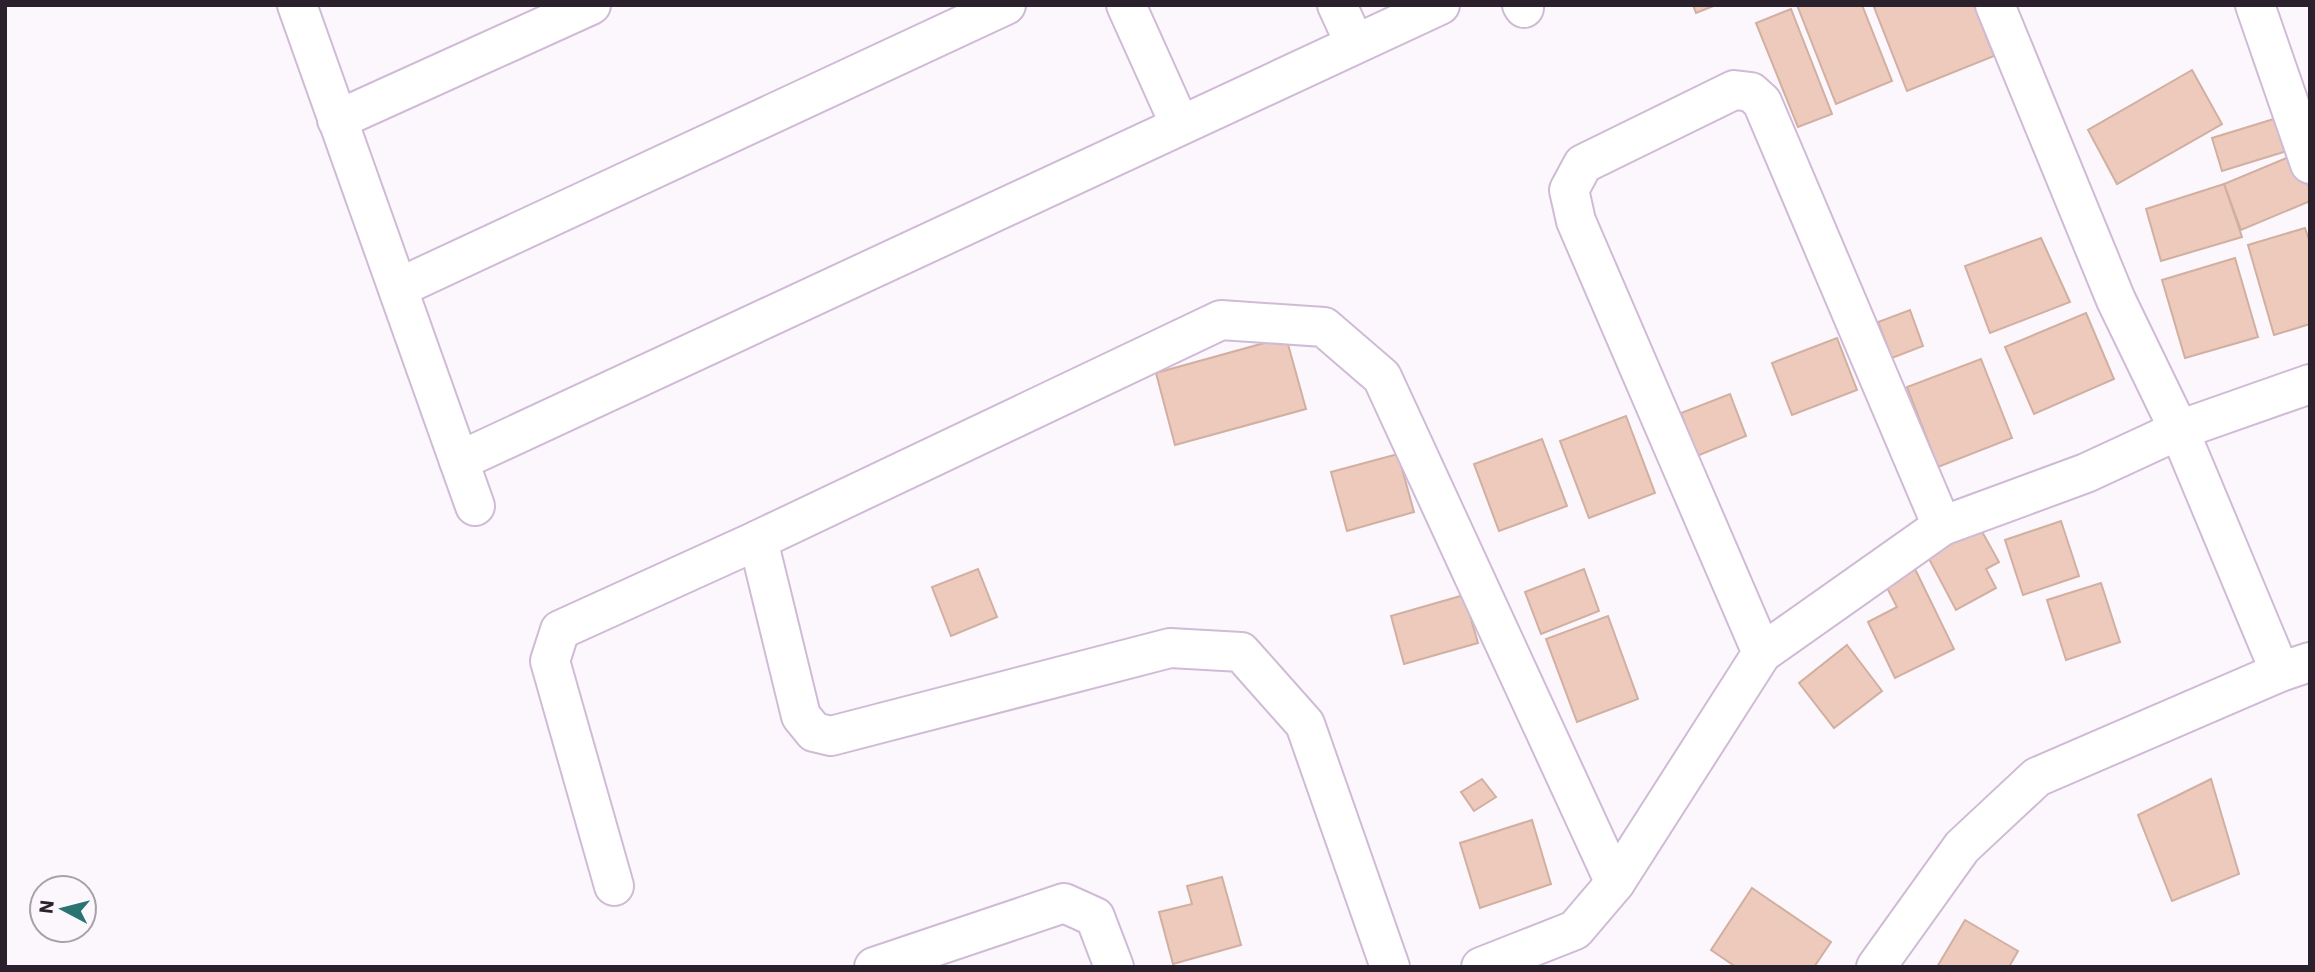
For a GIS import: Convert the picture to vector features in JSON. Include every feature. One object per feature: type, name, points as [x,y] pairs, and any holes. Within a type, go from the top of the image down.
[{"type":"street","points":[[297,5],[475,506]]},
{"type":"street","points":[[337,120],[592,5]]},
{"type":"street","points":[[398,288],[1006,5]]},
{"type":"street","points":[[1126,5],[1180,125]]},
{"type":"street","points":[[1337,5],[1355,44]]},
{"type":"street","points":[[458,461],[1440,5]]},
{"type":"street","points":[[1876,967],[1962,846],[2037,777],[2295,667],[2116,300],[1995,5]]},
{"type":"street","points":[[2255,5],[2310,164]]},
{"type":"street","points":[[1762,653],[1576,221],[1569,190],[1583,164],[1734,90],[1751,92],[1762,102],[1942,526]]},
{"type":"street","points":[[614,886],[550,661],[560,630],[758,540],[1221,320],[1324,327],[1382,377],[1615,883]]},
{"type":"street","points":[[1481,967],[1575,930],[1615,883],[1762,653],[1942,526],[2086,473],[2179,430],[2310,384]]},
{"type":"street","points":[[758,540],[801,716],[814,732],[831,736],[1170,648],[1241,652],[1305,724],[1390,967]]},
{"type":"street","points":[[884,965],[1063,904],[1095,917],[1114,967]]},
{"type":"building","points":[[1693,5],[1716,5],[1696,13]]},
{"type":"building","points":[[1797,5],[1862,5],[1892,81],[1836,104]]},
{"type":"building","points":[[1974,5],[1994,56],[1907,91],[1874,7]]},
{"type":"building","points":[[1791,9],[1832,114],[1798,127],[1756,23]]},
{"type":"building","points":[[2192,70],[2222,124],[2117,184],[2088,130]]},
{"type":"building","points":[[2277,118],[2287,151],[2222,171],[2212,138]]},
{"type":"building","points":[[2296,154],[2310,190],[2310,201],[2241,230],[2224,184]]},
{"type":"building","points":[[2224,184],[2242,237],[2161,261],[2146,209]]},
{"type":"building","points":[[2305,228],[2310,243],[2310,324],[2274,335],[2248,245]]},
{"type":"building","points":[[2041,238],[2070,302],[1990,333],[1965,266]]},
{"type":"building","points":[[2235,258],[2258,337],[2185,358],[2162,280]]},
{"type":"building","points":[[1910,310],[1923,346],[1892,358],[1878,322]]},
{"type":"building","points":[[2086,313],[2114,379],[2034,414],[2005,347]]},
{"type":"building","points":[[1286,337],[1306,409],[1175,445],[1156,373]]},
{"type":"building","points":[[1837,338],[1857,390],[1792,415],[1772,363]]},
{"type":"building","points":[[1981,359],[2012,438],[1938,467],[1907,387]]},
{"type":"building","points":[[1730,394],[1746,436],[1697,456],[1681,413]]},
{"type":"building","points":[[1626,416],[1655,493],[1589,518],[1560,441]]},
{"type":"building","points":[[1542,439],[1567,506],[1499,531],[1474,464]]},
{"type":"building","points":[[1398,454],[1414,512],[1347,531],[1331,472]]},
{"type":"building","points":[[2061,521],[2079,576],[2023,595],[2005,540]]},
{"type":"building","points":[[1980,528],[1999,562],[1986,569],[1996,588],[1956,610],[1928,557]]},
{"type":"building","points":[[978,569],[997,617],[951,636],[932,587]]},
{"type":"building","points":[[1584,569],[1599,611],[1541,634],[1525,592]]},
{"type":"building","points":[[1915,569],[1954,649],[1895,678],[1868,622],[1897,607],[1885,584]]},
{"type":"building","points":[[2101,583],[2120,642],[2066,660],[2047,600]]},
{"type":"building","points":[[1464,595],[1478,643],[1404,664],[1391,616]]},
{"type":"building","points":[[1608,616],[1638,699],[1577,722],[1546,639]]},
{"type":"building","points":[[1847,645],[1882,691],[1834,728],[1799,683]]},
{"type":"building","points":[[1482,779],[1496,797],[1474,811],[1461,792]]},
{"type":"building","points":[[2211,779],[2239,874],[2172,901],[2138,815]]},
{"type":"building","points":[[1532,820],[1551,884],[1480,908],[1460,843]]},
{"type":"building","points":[[1222,877],[1241,945],[1173,964],[1159,912],[1192,904],[1187,886]]},
{"type":"building","points":[[1752,888],[1831,942],[1814,967],[1736,967],[1711,950]]},
{"type":"building","points":[[1965,920],[2018,951],[2009,967],[1937,967]]}]
